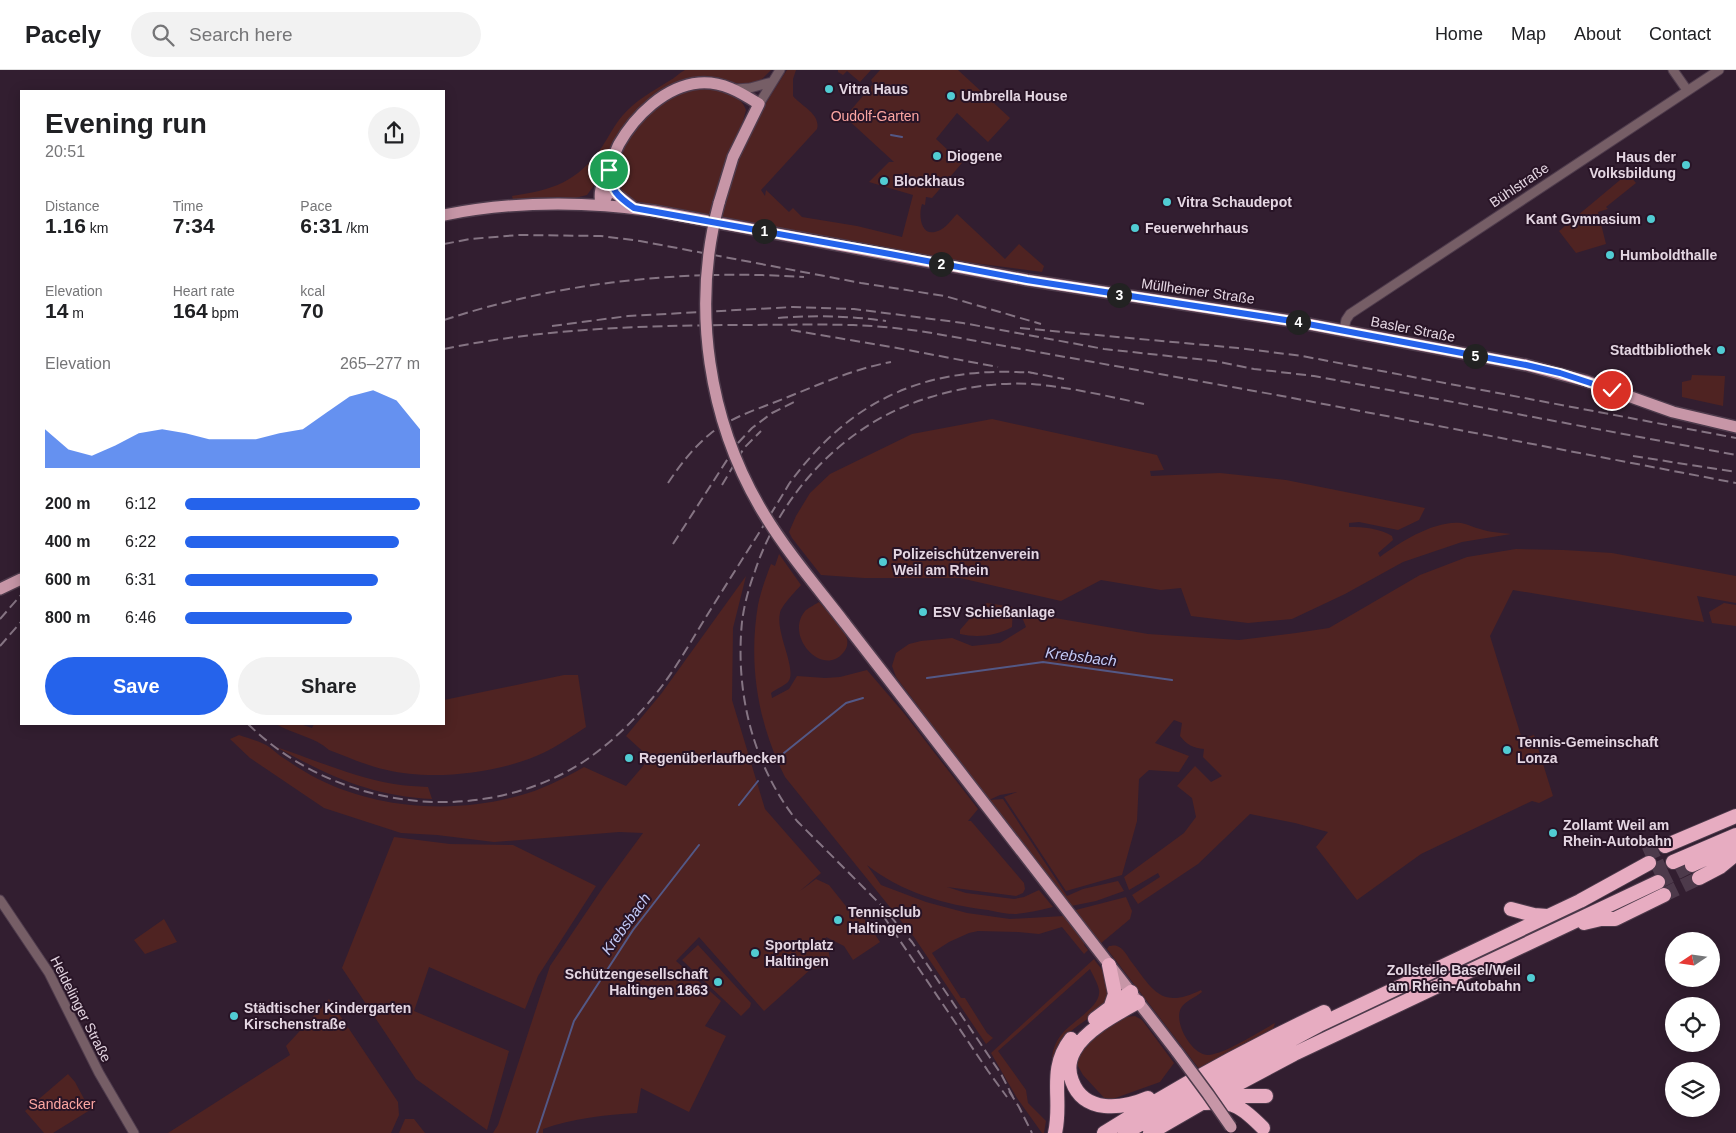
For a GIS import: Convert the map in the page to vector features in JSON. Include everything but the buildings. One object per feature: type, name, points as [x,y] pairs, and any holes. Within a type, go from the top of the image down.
[{"type":"highway","points":[[1669,854],[1736,816]]},
{"type":"highway","points":[[1669,854],[1736,826]]},
{"type":"highway","points":[[1669,854],[1736,835]]},
{"type":"highway","points":[[1692,866],[1736,845]]},
{"type":"highway","points":[[1699,878],[1720,867],[1736,854]]},
{"type":"highway","points":[[1125,1133],[1215,1081],[1320,1025],[1651,868],[1547,934],[1294,1054],[1219,1093],[1150,1133]]},
{"type":"highway","points":[[1547,934],[1601,919],[1615,919],[1664,895]]},
{"type":"highway","points":[[1511,909],[1534,915],[1548,916]]},
{"type":"highway","points":[[1104,1133],[1184,1084],[1283,1032],[1482,938],[1503,937]]},
{"type":"highway","points":[[1107,963],[1115,994],[1111,1006]]},
{"type":"highway","points":[[1134,997],[1078,1044],[1071,1057],[1070,1064],[1070,1077],[1075,1088],[1085,1099],[1094,1104],[1111,1106],[1136,1103],[1184,1084]]},
{"type":"highway","points":[[1055,1133],[1058,1121],[1056,1073],[1065,1046],[1074,1034],[1111,1006],[1134,997]]},
{"type":"highway","points":[[1219,1093],[1266,1096]]},
{"type":"highway","points":[[1202,1103],[1230,1103],[1245,1111],[1262,1128]]},
{"type":"highway","points":[[1166,1133],[1188,1111]]},
{"type":"main road","points":[[601,205],[608,196],[606,184],[615,152],[628,130],[642,114],[660,99],[679,88],[700,83],[712,83],[736,89],[759,104],[733,157],[719,202],[710,247],[706,308],[709,356],[722,419],[742,472],[764,514],[784,544],[1090,942],[1177,1052],[1233,1130]]},
{"type":"main road","points":[[580,204],[606,184]]},
{"type":"main road","points":[[606,184],[634,208]]},
{"type":"main road","name":"Müllheimer Straße","points":[[445,215],[520,205],[580,204],[634,208],[1081,289],[1242,312],[1344,330]]},
{"type":"main road","name":"Basler Straße","points":[[1344,330],[1551,371],[1586,381],[1673,412],[1736,427]]},
{"type":"main road","points":[[0,589],[20,579]]},
{"type":"street","points":[[759,104],[780,70]]},
{"type":"street","points":[[1673,70],[1687,90]]},
{"type":"street","name":"Bühlstraße","points":[[1344,330],[1346,320],[1350,314],[1719,70]]},
{"type":"street","points":[[736,89],[750,88],[772,82]]},
{"type":"street","name":"Heldelinger Straße","points":[[0,900],[49,973],[99,1073],[134,1133]]},
{"type":"green space","points":[[685,70],[771,70],[760,81],[745,85],[723,80],[707,79],[661,94],[587,195],[575,198],[513,200],[512,196],[552,187],[583,169],[602,147],[617,122],[633,105]]},
{"type":"green space","name":"Oudolf-Garten","points":[[787,70],[796,70],[793,79],[793,96],[816,119],[817,129],[761,190],[765,196],[766,190],[789,212],[793,208],[802,217],[857,226],[902,237],[913,195],[869,182],[889,162],[894,162],[845,117],[873,84],[871,80],[880,70],[958,70],[1010,118],[988,142],[957,113],[936,139],[962,163],[932,198],[926,197],[925,205],[922,204],[920,214],[922,225],[928,231],[938,231],[946,226],[957,214],[1005,259],[1019,244],[1044,266],[1042,272],[928,257],[720,217],[738,159],[764,107]]},
{"type":"green space","points":[[838,70],[871,70],[860,82],[847,71],[843,75]]},
{"type":"green space","points":[[711,87],[736,97],[746,110],[727,158],[712,216],[651,205],[623,195],[615,182],[615,168],[620,152],[630,136],[642,122],[669,98],[688,90]]},
{"type":"green space","points":[[1638,165],[1641,168],[1631,177],[1636,183],[1606,207],[1608,209],[1598,212],[1606,244],[1576,253],[1559,231]]},
{"type":"green space","points":[[1692,375],[1725,376],[1723,406],[1682,397],[1682,382],[1691,380]]},
{"type":"green space","points":[[992,419],[1157,455],[1164,470],[1150,471],[1151,476],[1220,473],[1286,480],[1425,508],[1419,520],[1398,530],[1359,522],[1349,523],[1349,527],[1376,530],[1392,536],[1393,540],[1378,553],[1380,557],[1418,533],[1429,528],[1451,523],[1461,523],[1487,531],[1511,534],[1462,542],[1403,562],[1345,594],[1292,619],[1248,623],[1191,616],[1181,588],[1161,590],[1101,580],[1061,601],[960,578],[864,578],[821,575],[792,538],[789,532],[796,516],[810,493],[830,474],[912,434]]},
{"type":"green space","points":[[1516,549],[1612,553],[1736,576],[1736,603],[1697,596],[1704,622],[1513,590],[1490,636],[1522,739],[1534,735],[1553,796],[1539,803],[1532,801],[1421,854],[1357,900],[1316,847],[1328,832],[1250,814],[1198,864],[1138,904],[1132,895],[1160,877],[1158,873],[1129,890],[1124,877],[1184,833],[1196,817],[1192,798],[1177,786],[1195,766],[1211,782],[1222,776],[1203,757],[1204,749],[1190,746],[1180,736],[1182,723],[1174,720],[1155,743],[1189,756],[1179,772],[1149,770],[1139,779],[1137,821],[1122,875],[1066,891],[1004,797],[1017,792],[1000,795],[989,800],[1003,799],[1067,896],[1083,889],[1118,881],[1124,891],[1096,901],[1071,906],[926,722],[918,706],[896,677],[892,666],[896,653],[909,644],[921,641],[952,638],[972,646],[1000,643],[1026,627],[1020,612],[1148,634],[1239,640],[1329,628],[1420,575],[1467,557]]},
{"type":"green space","points":[[779,554],[801,585],[780,613],[779,621],[789,660],[790,676],[788,682],[771,693],[772,698],[789,689],[797,676],[840,677],[867,670],[903,712],[978,809],[968,821],[971,821],[1024,883],[1025,889],[1023,893],[1016,896],[947,887],[966,893],[1014,899],[1024,897],[1039,890],[1053,907],[1015,914],[956,905],[909,890],[894,883],[867,865],[881,885],[926,902],[967,913],[1010,919],[1064,916],[1085,943],[1084,945],[1088,950],[1084,954],[1062,927],[1039,934],[978,931],[949,942],[932,953],[961,998],[965,998],[987,1033],[993,1038],[986,1044],[914,937],[785,777],[776,757],[762,715],[755,671],[754,649],[759,600],[771,564],[775,566]]},
{"type":"green space","points":[[746,576],[733,628],[732,700],[765,809],[821,873],[800,891],[816,879],[829,885],[853,915],[863,917],[880,942],[853,960],[844,946],[826,937],[830,959],[819,968],[811,969],[764,1011],[699,937],[676,961],[721,1001],[705,1026],[726,1036],[689,1112],[641,1088],[637,1113],[577,1120],[543,1129],[543,1133],[493,1133],[498,1125],[550,966],[604,886],[643,833],[619,832],[494,842],[401,833],[324,808],[250,758],[230,739],[239,735],[261,743],[309,774],[341,789],[366,797],[416,806],[468,805],[493,802],[535,791],[584,767],[626,786],[650,758],[626,736],[661,694]]},
{"type":"green space","points":[[819,602],[839,624],[847,639],[845,650],[834,659],[825,660],[816,657],[802,641],[799,631],[800,620],[806,610]]},
{"type":"green space","points":[[987,603],[1013,607],[1012,627],[986,635],[960,634],[960,630],[979,608]]},
{"type":"green space","points":[[1724,603],[1736,605],[1736,626],[1712,623],[1709,612]]},
{"type":"green space","points":[[564,675],[578,675],[586,727],[543,753],[507,766],[466,773],[424,775],[387,770],[365,764],[329,750],[311,739],[278,725],[303,725],[312,728],[314,725],[445,725],[445,700]]},
{"type":"green space","points":[[276,747],[334,768],[379,781],[398,785],[428,787],[432,799],[389,794],[351,783],[314,767]]},
{"type":"green space","points":[[394,837],[450,844],[513,845],[596,886],[538,976],[525,1009],[429,967],[414,1011],[509,1051],[487,1130],[416,1079],[342,968]]},
{"type":"green space","points":[[1126,897],[1132,911],[1130,919],[1100,944],[1072,911]]},
{"type":"green space","points":[[164,919],[177,942],[145,954],[134,940]]},
{"type":"green space","name":"Schützengesellschaft Haltingen 1863","points":[[698,945],[751,1003],[750,1007],[741,1016],[682,960]]},
{"type":"green space","points":[[1109,946],[1117,946],[1123,950],[1145,980],[1159,994],[1176,998],[1201,990],[1202,992],[1181,1008],[1179,1014],[1186,1037],[1196,1050],[1203,1054],[1209,1055],[1224,1050],[1275,1023],[1272,1032],[1200,1070],[1107,949]]},
{"type":"green space","points":[[1094,959],[1108,981],[1109,993],[1106,1001],[1096,1013],[1066,1036],[1058,1049],[1052,1067],[1052,1058],[1057,1041],[1066,1029],[1091,1008],[1099,996],[1099,990],[1090,969],[998,1051],[1026,1090],[1028,1103],[1046,1121],[1044,1133],[1042,1133],[1017,1098],[991,1053]]},
{"type":"green space","points":[[329,999],[398,1102],[399,1115],[391,1133],[168,1133],[290,1055],[286,1046]]},
{"type":"green space","points":[[1135,1016],[1142,1020],[1174,1063],[1160,1082],[1107,1101],[1083,1075],[1075,1061],[1084,1044],[1125,1017]]},
{"type":"green space","name":"Sandacker","points":[[68,1074],[75,1082],[90,1110],[53,1133],[44,1133],[25,1111]]},
{"type":"green space","points":[[405,1119],[414,1119],[425,1133],[399,1133]]},
{"type":"waterway","points":[[891,135],[902,137]]},
{"type":"waterway","name":"Krebsbach","points":[[927,678],[1043,662],[1172,680]]},
{"type":"waterway","name":"Krebsbach","points":[[784,753],[846,703],[863,698]]},
{"type":"waterway","name":"Krebsbach","points":[[739,805],[758,781]]},
{"type":"waterway","name":"Krebsbach","points":[[537,1133],[574,1021],[633,930],[699,845]]},
{"type":"tunnel","points":[[1645,855],[1665,846]]},
{"type":"tunnel","points":[[1653,871],[1673,862]]},
{"type":"tunnel","points":[[1658,882],[1692,865]]},
{"type":"tunnel","points":[[1664,895],[1699,878]]},
{"type":"railway","points":[[445,244],[470,239],[518,235],[601,236],[640,241],[861,283],[945,296],[1041,324]]},
{"type":"railway","points":[[445,320],[532,296],[622,281],[713,275],[804,277]]},
{"type":"railway","points":[[552,326],[628,316],[793,307],[854,309],[963,323],[1104,349],[1215,361],[1254,369],[1314,376],[1736,455]]},
{"type":"railway","points":[[778,318],[805,316],[886,321]]},
{"type":"railway","points":[[445,349],[516,337],[622,328],[694,325],[853,325],[892,328],[932,333],[1282,396],[1736,483]]},
{"type":"railway","points":[[1020,328],[1238,348],[1302,356],[1736,438]]},
{"type":"railway","points":[[791,330],[998,367]]},
{"type":"railway","points":[[668,483],[698,445],[710,434],[727,423],[836,378],[891,362]]},
{"type":"railway","points":[[249,725],[283,753],[322,776],[365,791],[409,800],[457,802],[481,799],[505,795],[551,779],[573,768],[603,748],[639,714],[655,695],[669,677],[789,484],[813,454],[839,429],[867,409],[896,393],[927,382],[960,375],[996,372],[1034,373]]},
{"type":"railway","points":[[1028,372],[1064,379]]},
{"type":"railway","points":[[1013,1097],[1001,1074],[912,942],[881,905],[797,821],[769,776],[758,752],[750,727],[741,675],[744,609],[753,577],[767,541],[782,513],[801,487],[822,463],[846,441],[872,423],[901,408],[955,390],[1006,384],[1060,387],[1144,404]]},
{"type":"railway","points":[[673,544],[738,443],[752,428],[772,413],[794,402]]},
{"type":"railway","points":[[722,485],[744,448],[761,431]]},
{"type":"railway","points":[[1633,456],[1736,472]]},
{"type":"railway","points":[[0,619],[20,596]]},
{"type":"railway","points":[[0,646],[20,623]]},
{"type":"railway","points":[[884,917],[1007,1097]]},
{"type":"railway","points":[[1009,1091],[1032,1133]]},
{"type":"place","name":"Vitra Haus","points":[[829,89]]},
{"type":"place","name":"Umbrella House","points":[[951,96]]},
{"type":"place","name":"Diogene","points":[[937,156]]},
{"type":"place","name":"Haus der Volksbildung","points":[[1686,165]]},
{"type":"place","name":"Blockhaus","points":[[884,181]]},
{"type":"place","name":"Vitra Schaudepot","points":[[1167,202]]},
{"type":"place","name":"Kant Gymnasium","points":[[1651,219]]},
{"type":"place","name":"Feuerwehrhaus","points":[[1135,228]]},
{"type":"place","name":"Humboldthalle","points":[[1610,255]]},
{"type":"place","name":"Stadtbibliothek","points":[[1721,350]]},
{"type":"place","name":"Polizeischützenverein Weil am Rhein","points":[[883,562]]},
{"type":"place","name":"ESV Schießanlage","points":[[923,612]]},
{"type":"place","name":"Tennis-Gemeinschaft Lonza","points":[[1507,750]]},
{"type":"place","name":"Regenüberlaufbecken","points":[[629,758]]},
{"type":"place","name":"Zollamt Weil am Rhein-Autobahn","points":[[1553,833]]},
{"type":"place","name":"Tennisclub Haltingen","points":[[838,920]]},
{"type":"place","name":"Sportplatz Haltingen","points":[[755,953]]},
{"type":"place","name":"Zollstelle Basel/Weil am Rhein-Autobahn","points":[[1531,978]]},
{"type":"place","name":"Schützengesellschaft Haltingen 1863","points":[[718,982]]},
{"type":"place","name":"Städtischer Kindergarten Kirschenstraße","points":[[234,1016]]},
{"type":"route","points":[[609,170],[612,188],[616,194],[634,208],[1027,280],[1242,312],[1344,330],[1526,365],[1560,373],[1612,390]]}]
